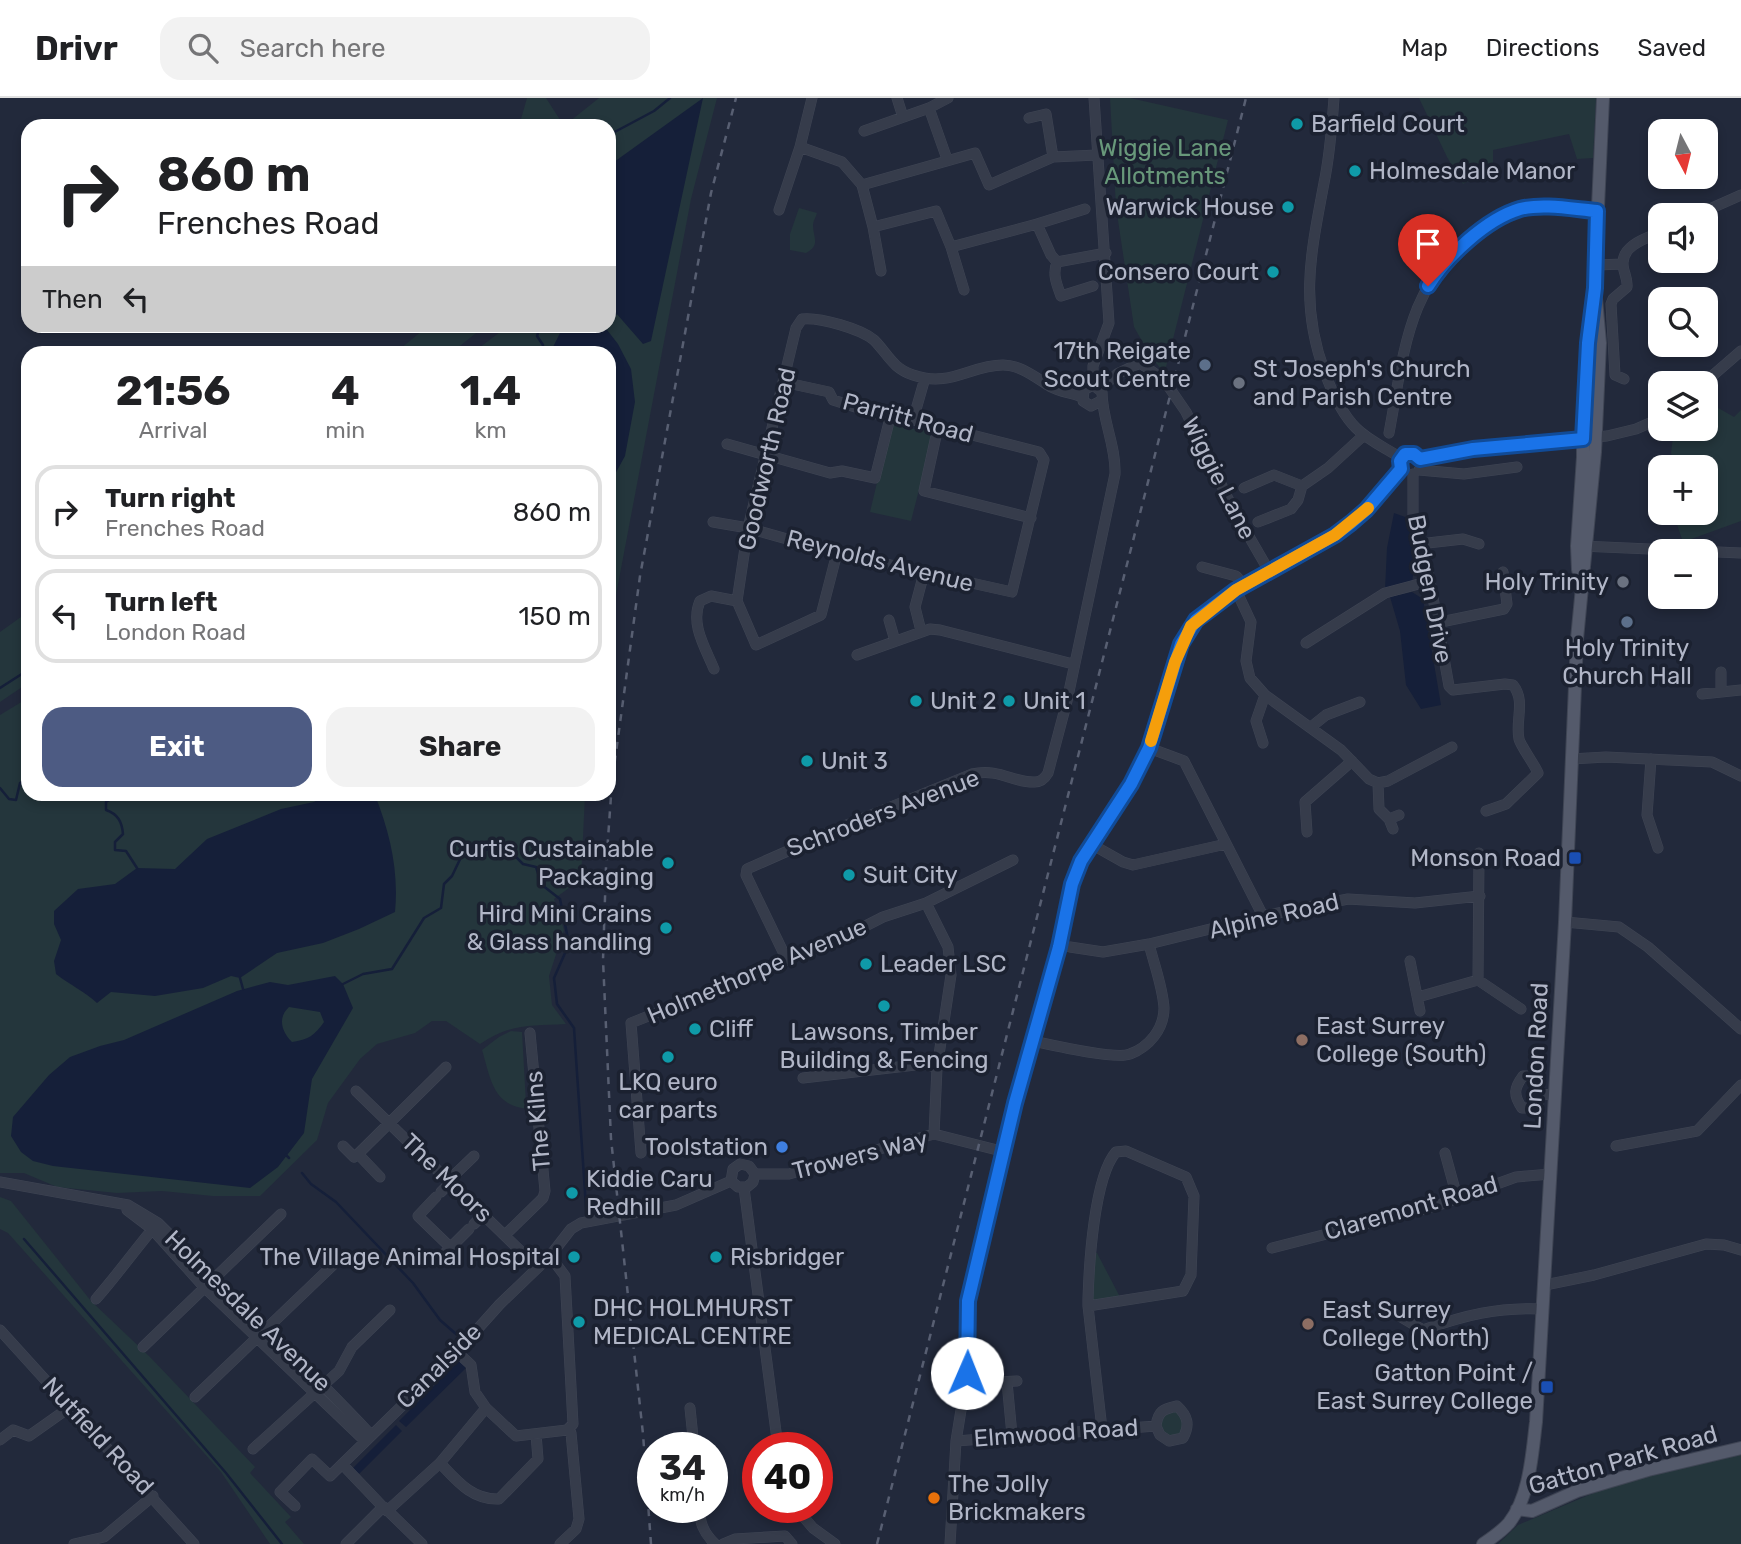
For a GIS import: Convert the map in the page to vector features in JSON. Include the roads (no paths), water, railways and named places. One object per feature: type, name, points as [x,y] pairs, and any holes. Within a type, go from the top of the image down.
[{"type":"main road","name":"London Road","points":[[1517,1509],[1524,1490],[1533,1446],[1545,1285],[1589,438],[1588,343],[1595,288],[1603,98]]},
{"type":"main road","name":"Gatton Park Road","points":[[1517,1509],[1532,1511],[1577,1491],[1741,1448]]},
{"type":"main road","points":[[1483,1544],[1508,1524],[1517,1509]]},
{"type":"street","points":[[779,210],[800,148],[812,98]]},
{"type":"street","points":[[897,98],[903,117]]},
{"type":"street","points":[[864,131],[929,108],[948,98]]},
{"type":"street","points":[[857,656],[921,631],[940,629],[1073,664],[1115,474],[1115,452],[1101,401],[1102,396],[1096,387],[1093,366],[1109,323],[1094,98]]},
{"type":"street","points":[[1334,98],[1325,181],[1309,264],[1310,307],[1318,352],[1331,389],[1349,420],[1401,464],[1406,474],[1464,474],[1517,467]]},
{"type":"street","points":[[929,108],[947,159]]},
{"type":"street","points":[[1029,118],[1046,114],[1053,157]]},
{"type":"street","points":[[800,148],[842,162],[862,185],[881,271]]},
{"type":"street","points":[[862,185],[975,153],[989,185],[1053,157],[1097,156]]},
{"type":"street","points":[[1718,205],[1741,195]]},
{"type":"street","points":[[1389,433],[1409,326],[1419,300],[1437,272],[1472,237],[1500,218],[1520,209],[1534,207],[1597,211]]},
{"type":"street","points":[[951,247],[1037,225],[1085,209]]},
{"type":"street","points":[[873,227],[936,211],[951,247],[964,290]]},
{"type":"street","points":[[1037,225],[1057,262]]},
{"type":"street","points":[[1624,379],[1615,375],[1611,304],[1627,287],[1628,280],[1623,264],[1632,246],[1648,238]]},
{"type":"street","points":[[1057,262],[1106,253]]},
{"type":"street","points":[[1057,262],[1056,281],[1061,296],[1093,286]]},
{"type":"street","points":[[1596,265],[1623,264]]},
{"type":"street","name":"Goodworth Road","points":[[732,601],[796,328],[802,319],[826,321],[862,333],[873,339],[890,362],[912,375],[925,378]]},
{"type":"street","points":[[1718,371],[1741,351]]},
{"type":"street","name":"Wiggie Lane","points":[[1096,387],[1140,363],[1164,380],[1199,435],[1232,507],[1269,571]]},
{"type":"street","points":[[913,421],[925,378],[943,380],[1004,365],[1034,375],[1053,388],[1082,397],[1086,404],[1091,406],[1101,401]]},
{"type":"street","name":"Parritt Road","points":[[783,382],[829,392],[833,400],[890,418],[1036,450],[1044,460],[1031,518]]},
{"type":"street","points":[[1082,397],[1086,388],[1096,387]]},
{"type":"street","points":[[727,444],[831,472],[842,471],[875,478],[890,418]]},
{"type":"street","points":[[1420,459],[1473,449],[1589,438],[1636,429],[1648,424]]},
{"type":"street","points":[[938,427],[923,491],[1031,518]]},
{"type":"street","points":[[1258,522],[1291,509],[1298,500],[1302,486],[1328,468],[1364,435]]},
{"type":"street","points":[[950,1544],[956,1441],[967,1373],[968,1301],[1015,1103],[1059,947],[1072,884],[1081,861],[1131,784],[1149,748],[1175,662],[1191,626],[1240,587],[1335,535],[1366,510],[1409,453],[1420,459]]},
{"type":"street","points":[[1416,472],[1420,459]]},
{"type":"street","name":"Budgen Drive","points":[[1416,472],[1413,517],[1430,581],[1436,623],[1451,688],[1510,684],[1518,691],[1519,740],[1538,773],[1506,804],[1486,811]]},
{"type":"street","points":[[1244,488],[1274,475],[1302,486]]},
{"type":"street","name":"Reynolds Avenue","points":[[713,522],[748,528],[837,553],[1012,592],[1031,518]]},
{"type":"street","points":[[1419,544],[1463,539],[1479,544]]},
{"type":"street","points":[[1582,546],[1741,553]]},
{"type":"street","points":[[714,669],[695,618],[700,601],[710,596],[732,601],[756,645],[821,615],[837,553]]},
{"type":"street","points":[[1202,567],[1236,576],[1251,622],[1247,671],[1250,678],[1265,695],[1341,750],[1369,779],[1378,783],[1388,780],[1452,747]]},
{"type":"street","points":[[1436,623],[1504,609],[1507,604],[1503,572]]},
{"type":"street","points":[[921,631],[915,607],[924,573]]},
{"type":"street","points":[[1306,643],[1385,593],[1430,581]]},
{"type":"street","points":[[890,620],[895,641]]},
{"type":"street","name":"Schroders Avenue","points":[[787,960],[746,875],[747,869],[972,774],[991,772],[1035,782],[1042,780],[1050,768],[1073,664]]},
{"type":"street","points":[[1721,672],[1721,691]]},
{"type":"street","points":[[1702,694],[1741,690]]},
{"type":"street","points":[[1263,743],[1256,721],[1265,695]]},
{"type":"street","points":[[1311,727],[1326,715],[1360,702]]},
{"type":"street","points":[[1149,748],[1184,761],[1263,916]]},
{"type":"street","points":[[1571,759],[1712,762],[1741,776]]},
{"type":"street","points":[[1651,759],[1647,815],[1658,848]]},
{"type":"street","points":[[1307,832],[1305,802],[1352,761]]},
{"type":"street","points":[[1378,783],[1379,809],[1394,821]]},
{"type":"street","points":[[1091,844],[1133,865],[1226,844]]},
{"type":"street","points":[[1478,980],[1479,853]]},
{"type":"street","name":"Holmethorpe Avenue","points":[[641,1153],[631,1023],[842,938],[883,917],[926,903],[1013,860]]},
{"type":"street","name":"Alpine Road","points":[[1070,947],[1103,952],[1348,899],[1415,903],[1480,896]]},
{"type":"street","points":[[926,903],[948,947],[951,975],[937,1068],[934,1134]]},
{"type":"street","points":[[1565,922],[1619,927],[1648,947],[1741,1029]]},
{"type":"street","points":[[1033,1041],[1088,1052],[1129,1055],[1155,1036],[1159,1030],[1164,1006],[1149,944]]},
{"type":"street","points":[[1410,961],[1420,1011]]},
{"type":"street","points":[[1418,997],[1478,980],[1521,1009]]},
{"type":"street","name":"The Kilns","points":[[505,1235],[543,1198],[545,1191],[530,1033]]},
{"type":"street","points":[[803,1078],[924,1065],[937,1068]]},
{"type":"street","points":[[343,1146],[354,1157],[358,1154],[446,1067]]},
{"type":"street","points":[[1616,1146],[1697,1132],[1741,1085]]},
{"type":"street","name":"The Moors","points":[[356,1091],[537,1267]]},
{"type":"street","points":[[1539,1095],[1555,1094]]},
{"type":"street","name":"Trowers Way","points":[[628,1216],[676,1205],[732,1181],[733,1169],[740,1164],[750,1166],[755,1174],[789,1174],[934,1134],[1005,1152]]},
{"type":"street","points":[[1088,1306],[1183,1290],[1191,1275],[1194,1196],[1186,1177],[1126,1151],[1116,1152],[1107,1165],[1089,1246],[1088,1306],[1102,1429]]},
{"type":"street","points":[[1445,1153],[1457,1196]]},
{"type":"street","points":[[358,1154],[380,1177]]},
{"type":"street","points":[[474,1156],[418,1216],[447,1250],[484,1214]]},
{"type":"street","points":[[732,1181],[738,1187],[744,1188],[753,1182],[755,1174]]},
{"type":"street","name":"Claremont Road","points":[[1272,1248],[1436,1206],[1457,1196],[1516,1177],[1551,1174]]},
{"type":"street","name":"Holmesdale Avenue","points":[[0,1182],[115,1203],[155,1226],[213,1278],[317,1394],[368,1438]]},
{"type":"street","points":[[744,1188],[776,1432]]},
{"type":"street","points":[[143,1347],[281,1214]]},
{"type":"street","name":"Canalside","points":[[342,1464],[457,1352],[471,1334],[550,1256],[571,1229],[581,1223],[628,1216]]},
{"type":"street","points":[[96,1299],[155,1226]]},
{"type":"street","name":"Holmesdale Avenue","points":[[155,1226],[204,1287],[324,1385],[368,1438]]},
{"type":"street","points":[[1545,1285],[1706,1244],[1741,1250]]},
{"type":"street","points":[[457,1352],[471,1366],[475,1392],[486,1408],[516,1436],[567,1430],[573,1424],[565,1276],[550,1256]]},
{"type":"street","points":[[195,1397],[333,1265]]},
{"type":"street","points":[[1396,1314],[1423,1330],[1484,1311],[1507,1308],[1543,1309]]},
{"type":"street","points":[[253,1449],[317,1394],[339,1371],[352,1347],[390,1310]]},
{"type":"street","name":"Nutfield Road","points":[[0,1330],[194,1544]]},
{"type":"street","points":[[1007,1382],[1012,1435]]},
{"type":"street","points":[[0,1440],[13,1430],[29,1436],[70,1407]]},
{"type":"street","points":[[346,1544],[440,1463],[486,1408]]},
{"type":"street","points":[[690,1408],[692,1432]]},
{"type":"street","name":"Elmwood Road","points":[[956,1441],[1156,1426]]},
{"type":"street","points":[[560,1544],[576,1529],[579,1519],[571,1433],[567,1430]]},
{"type":"street","points":[[440,1463],[464,1489],[499,1499],[536,1462],[536,1434]]},
{"type":"street","points":[[295,1506],[280,1492],[312,1459],[330,1476],[342,1464],[422,1544]]},
{"type":"street","points":[[74,1544],[107,1540],[153,1496]]},
{"type":"street","points":[[700,1523],[715,1544]]},
{"type":"street","points":[[809,1523],[835,1544]]},
{"type":"street","points":[[723,1544],[735,1539],[785,1536],[792,1544]]},
{"type":"water","points":[[703,98],[651,341],[643,344],[616,313],[616,161]]},
{"type":"water","points":[[560,333],[609,333],[631,369],[635,402],[625,456],[616,472],[616,346],[554,346]]},
{"type":"water","points":[[1394,513],[1408,518],[1415,562],[1412,582],[1385,589],[1387,548]]},
{"type":"water","points":[[1412,592],[1423,599],[1441,705],[1421,709],[1406,685],[1400,631],[1390,597]]},
{"type":"water","points":[[377,801],[392,852],[396,882],[395,912],[323,943],[277,953],[240,978],[231,976],[203,988],[155,996],[111,992],[97,1003],[56,974],[54,961],[61,940],[54,924],[54,911],[78,889],[115,884],[137,868],[175,869],[207,839],[281,809],[314,802]]},
{"type":"water","points":[[335,976],[343,984],[353,1008],[312,1079],[304,1133],[278,1167],[250,1188],[53,1166],[33,1161],[21,1152],[11,1136],[13,1117],[49,1075],[70,1057],[124,1040],[237,991],[270,982],[288,985]],"holes":[[[289,1007],[320,1012],[324,1022],[317,1030],[307,1038],[292,1042],[282,1025],[285,1011]]]},
{"type":"water","points":[[459,1361],[466,1368],[406,1427],[399,1421]]},
{"type":"water","points":[[396,1425],[402,1431],[359,1474],[353,1468]]},
{"type":"waterway","points":[[616,131],[654,111],[670,98]]},
{"type":"waterway","points":[[538,333],[543,346]]},
{"type":"waterway","points":[[0,688],[21,674]]},
{"type":"waterway","points":[[0,788],[9,799],[16,800],[21,782]]},
{"type":"waterway","points":[[108,801],[106,810],[116,816],[123,834],[115,842],[115,850],[126,851],[137,868]]},
{"type":"waterway","points":[[343,984],[363,974],[392,969],[424,918],[441,908],[444,884],[452,876],[463,853],[506,847],[523,864],[536,867],[542,885],[560,899],[569,944],[554,978],[557,1004],[574,1028],[586,1207]]},
{"type":"waterway","points":[[240,978],[243,989]]},
{"type":"waterway","points":[[286,1155],[289,1158]]},
{"type":"waterway","points":[[302,1173],[311,1184],[336,1202],[413,1283],[440,1320],[456,1334]]},
{"type":"waterway","points":[[24,1239],[226,1473],[282,1544]]},
{"type":"railway","points":[[616,753],[640,576],[711,193],[736,98]]},
{"type":"railway","points":[[877,1544],[1246,98]]},
{"type":"railway","points":[[611,801],[603,960],[611,1139],[643,1434],[651,1544]]},
{"type":"place","name":"Barfield Court","points":[[1297,124]]},
{"type":"place","name":"Holmesdale Manor","points":[[1355,171]]},
{"type":"place","name":"Warwick House","points":[[1288,207]]},
{"type":"place","name":"Consero Court","points":[[1273,272]]},
{"type":"place","name":"17th Reigate Scout Centre","points":[[1205,365]]},
{"type":"place","name":"St Joseph's Church and Parish Centre","points":[[1239,383]]},
{"type":"place","name":"Holy Trinity","points":[[1623,582]]},
{"type":"place","name":"Holy Trinity Church Hall","points":[[1627,622]]},
{"type":"place","name":"Unit 2","points":[[916,701]]},
{"type":"place","name":"Unit 1","points":[[1009,701]]},
{"type":"place","name":"Unit 3","points":[[807,761]]},
{"type":"place","name":"Monson Road","points":[[1575,858]]},
{"type":"place","name":"Curtis Custainable Packaging","points":[[668,863]]},
{"type":"place","name":"Suit City","points":[[849,875]]},
{"type":"place","name":"Hird Mini Crains & Glass handling","points":[[666,928]]},
{"type":"place","name":"Leader LSC","points":[[866,964]]},
{"type":"place","name":"Lawsons, Timber Building & Fencing","points":[[884,1006]]},
{"type":"place","name":"Cliff","points":[[695,1029]]},
{"type":"place","name":"East Surrey College (South)","points":[[1302,1040]]},
{"type":"place","name":"LKQ euro car parts","points":[[668,1057]]},
{"type":"place","name":"Toolstation","points":[[782,1147]]},
{"type":"place","name":"Kiddie Caru Redhill","points":[[572,1193]]},
{"type":"place","name":"The Village Animal Hospital","points":[[574,1257]]},
{"type":"place","name":"Risbridger","points":[[716,1257]]},
{"type":"place","name":"DHC HOLMHURST MEDICAL CENTRE","points":[[579,1322]]},
{"type":"place","name":"East Surrey College (North)","points":[[1308,1324]]},
{"type":"place","name":"Gatton Point / East Surrey College","points":[[1547,1387]]},
{"type":"place","name":"The Jolly Brickmakers","points":[[934,1498]]},
{"type":"park label","name":"Wiggie Lane Allotments","points":[[1165,162]]}]
